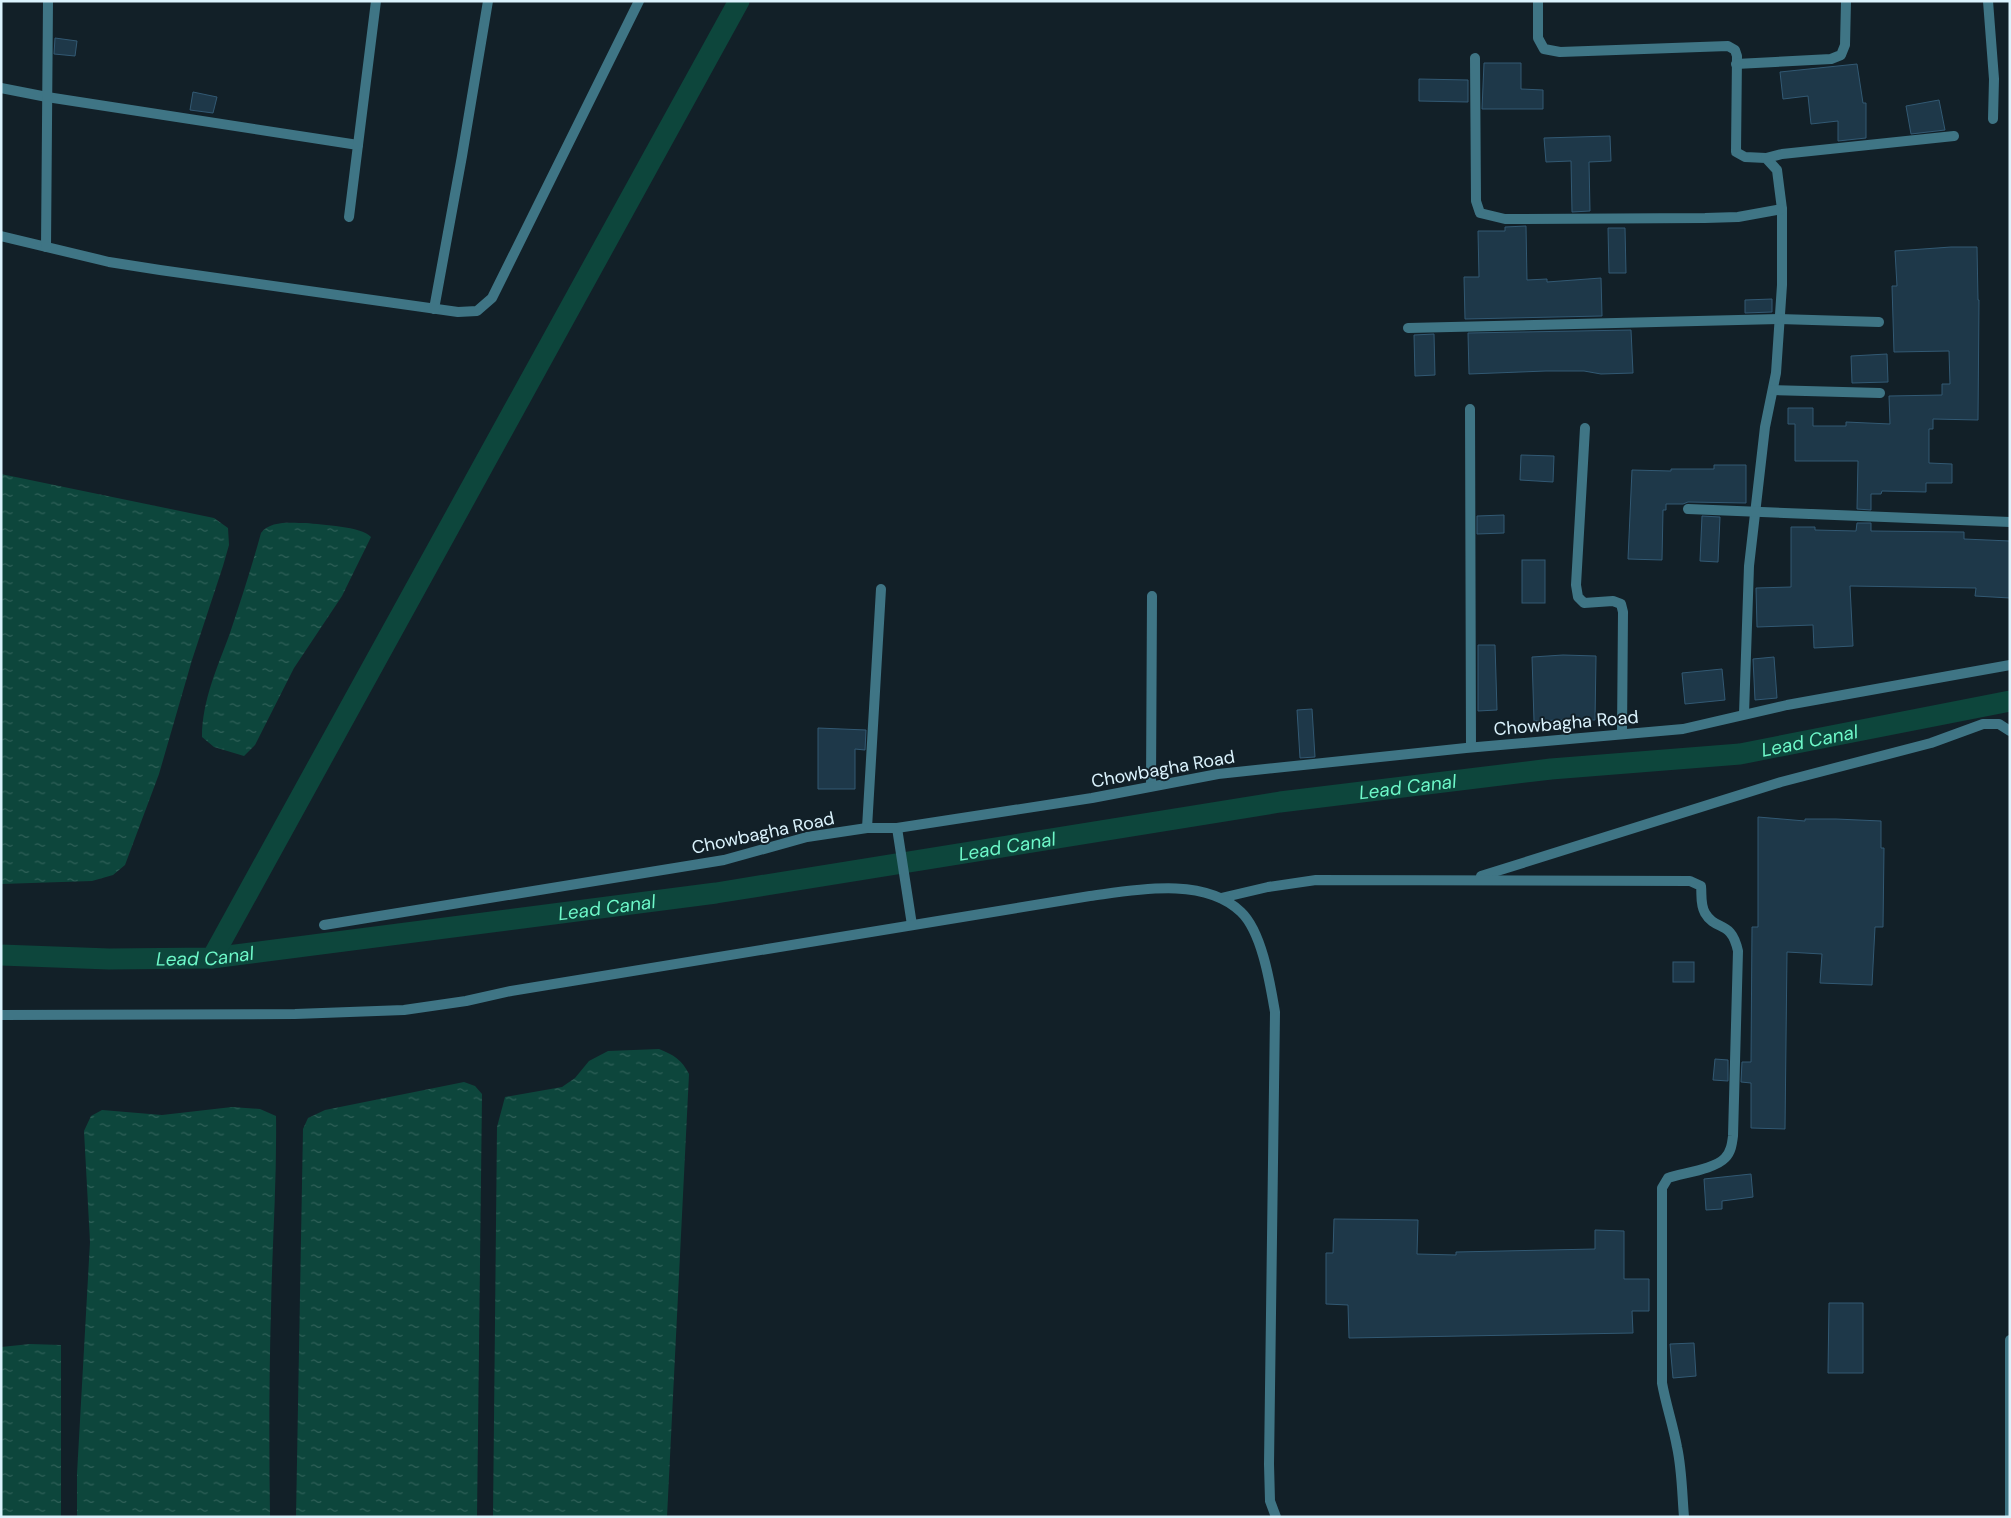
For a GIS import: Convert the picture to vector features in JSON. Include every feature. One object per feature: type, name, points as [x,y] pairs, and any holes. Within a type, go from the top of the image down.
[{"type":"street","points":[[46,247],[48,1]]},
{"type":"street","points":[[349,217],[376,1]]},
{"type":"street","points":[[434,309],[488,1]]},
{"type":"street","points":[[1,236],[109,262],[434,309],[458,312],[477,311],[492,298],[639,1]]},
{"type":"street","points":[[1538,1],[1538,38],[1544,49],[1560,52],[1728,46],[1735,50],[1736,152],[1745,158],[1766,158],[1782,154],[1954,136]]},
{"type":"street","points":[[1736,64],[1831,59],[1841,55],[1845,44],[1846,1]]},
{"type":"street","points":[[1988,1],[1994,79],[1993,120]]},
{"type":"street","points":[[1476,58],[1476,201],[1480,214],[1505,219],[1673,219],[1738,217],[1782,209]]},
{"type":"street","points":[[1,88],[47,97],[358,145]]},
{"type":"street","points":[[1744,714],[1749,566],[1765,427],[1776,373],[1782,285],[1782,209],[1777,170],[1766,158]]},
{"type":"street","points":[[1408,328],[1779,319],[1879,322]]},
{"type":"street","points":[[1773,390],[1880,393]]},
{"type":"street","points":[[1470,409],[1471,748]]},
{"type":"street","points":[[1584,428],[1576,585],[1578,597],[1584,603],[1613,601],[1620,604],[1623,612],[1622,734]]},
{"type":"street","points":[[1688,509],[2010,522]]},
{"type":"street","points":[[868,828],[881,589]]},
{"type":"street","points":[[1151,786],[1152,596]]},
{"type":"street","name":"Chowbagha Road","points":[[324,925],[724,860],[807,837],[868,828],[897,828],[1092,798],[1218,774],[1471,748],[1683,729],[1744,714],[1845,694],[2010,665]]},
{"type":"street","points":[[1470,880],[1781,782],[1931,743],[1983,724],[1999,724],[2010,731]]},
{"type":"street","points":[[897,828],[912,925]]},
{"type":"street","points":[[1221,898],[1268,887],[1316,880],[1690,881],[1701,886],[1701,903],[1706,915],[1729,929],[1735,938],[1738,950],[1733,1136],[1731,1148],[1724,1159],[1713,1166],[1668,1178],[1662,1188],[1662,1383],[1679,1455],[1684,1517]]},
{"type":"street","points":[[1,1015],[295,1014],[404,1010],[912,925],[1147,888],[1190,890],[1221,898],[1241,912],[1253,929],[1271,988],[1276,1012],[1269,1464],[1270,1500],[1276,1517]]},
{"type":"street","points":[[2010,1340],[2010,1517]]},
{"type":"water","points":[[1,474],[214,518],[228,528],[229,545],[223,566],[192,660],[159,774],[125,865],[113,875],[92,881],[1,884]]},
{"type":"water","points":[[306,523],[350,528],[366,533],[371,537],[342,596],[294,668],[255,745],[244,756],[214,747],[202,737],[205,710],[261,533],[276,524]]},
{"type":"water","points":[[659,1049],[677,1058],[689,1074],[667,1517],[493,1517],[497,1127],[505,1097],[562,1087],[575,1078],[589,1061],[608,1051]]},
{"type":"water","points":[[464,1082],[475,1086],[482,1094],[477,1517],[296,1517],[303,1129],[308,1118],[325,1110]]},
{"type":"water","points":[[232,1107],[260,1109],[276,1116],[270,1362],[270,1517],[77,1517],[77,1474],[90,1242],[84,1131],[91,1116],[102,1110],[162,1115]]},
{"type":"water","points":[[30,1344],[61,1345],[61,1517],[1,1517],[1,1347]]},
{"type":"building","points":[[55,38],[77,41],[75,56],[54,54]]},
{"type":"building","points":[[1484,63],[1521,63],[1521,89],[1543,90],[1543,109],[1482,109]]},
{"type":"building","points":[[1857,64],[1863,103],[1866,103],[1866,138],[1838,141],[1838,121],[1811,124],[1808,96],[1783,99],[1780,72]]},
{"type":"building","points":[[1419,79],[1468,80],[1468,102],[1419,101]]},
{"type":"building","points":[[193,92],[217,97],[213,113],[190,110]]},
{"type":"building","points":[[1939,100],[1945,130],[1911,134],[1906,106]]},
{"type":"building","points":[[1610,136],[1611,161],[1589,162],[1590,211],[1572,212],[1571,161],[1546,162],[1544,138]]},
{"type":"building","points":[[1526,226],[1527,280],[1547,279],[1547,282],[1601,278],[1602,316],[1465,319],[1464,277],[1479,277],[1478,231],[1505,231],[1505,227]]},
{"type":"building","points":[[1608,228],[1625,228],[1626,273],[1609,273]]},
{"type":"building","points":[[1977,247],[1979,300],[1978,420],[1933,419],[1933,429],[1929,429],[1929,463],[1952,464],[1952,483],[1926,483],[1926,492],[1882,491],[1881,494],[1871,494],[1871,510],[1857,509],[1858,461],[1795,461],[1795,424],[1788,424],[1788,408],[1813,408],[1813,426],[1846,426],[1846,422],[1890,424],[1889,396],[1942,395],[1942,384],[1950,384],[1949,351],[1894,352],[1892,286],[1897,286],[1895,251]]},
{"type":"building","points":[[1772,299],[1772,312],[1745,313],[1745,300]]},
{"type":"building","points":[[1631,330],[1633,373],[1601,374],[1584,371],[1546,371],[1469,374],[1468,333]]},
{"type":"building","points":[[1434,334],[1435,375],[1415,376],[1414,335]]},
{"type":"building","points":[[1887,354],[1888,382],[1852,383],[1851,356]]},
{"type":"building","points":[[1521,455],[1554,456],[1553,482],[1520,480]]},
{"type":"building","points":[[1714,465],[1746,465],[1746,503],[1688,502],[1683,504],[1666,504],[1666,510],[1663,510],[1662,560],[1628,559],[1632,470],[1714,469]]},
{"type":"building","points":[[1504,515],[1504,533],[1477,534],[1477,516]]},
{"type":"building","points":[[1702,516],[1720,517],[1718,562],[1700,561]]},
{"type":"building","points":[[1857,523],[1871,523],[1871,531],[1964,532],[1964,539],[2010,541],[2010,598],[1975,596],[1976,588],[1850,586],[1853,646],[1814,648],[1813,625],[1757,627],[1756,588],[1791,587],[1791,527],[1815,527],[1815,530],[1856,531]]},
{"type":"building","points":[[1522,560],[1545,560],[1545,603],[1522,603]]},
{"type":"building","points":[[1478,645],[1495,645],[1497,710],[1478,711]]},
{"type":"building","points":[[1563,655],[1596,656],[1595,720],[1534,721],[1532,657]]},
{"type":"building","points":[[1774,657],[1777,698],[1755,700],[1753,659]]},
{"type":"building","points":[[1722,669],[1725,700],[1685,704],[1682,673]]},
{"type":"building","points":[[1312,709],[1315,757],[1300,758],[1297,710]]},
{"type":"building","points":[[818,728],[866,730],[865,750],[855,749],[855,789],[818,789]]},
{"type":"building","points":[[1758,817],[1805,821],[1805,819],[1836,819],[1881,821],[1881,848],[1884,848],[1883,927],[1875,927],[1872,985],[1820,983],[1822,954],[1787,952],[1785,1129],[1751,1128],[1751,1083],[1741,1082],[1742,1062],[1751,1062],[1752,927],[1758,927]]},
{"type":"building","points":[[1673,962],[1694,962],[1694,982],[1673,982]]},
{"type":"building","points":[[1715,1059],[1728,1060],[1728,1081],[1713,1080]]},
{"type":"building","points":[[1751,1174],[1753,1197],[1722,1201],[1722,1209],[1706,1210],[1704,1179]]},
{"type":"building","points":[[1334,1219],[1418,1220],[1417,1254],[1456,1255],[1456,1252],[1595,1249],[1595,1230],[1624,1231],[1624,1279],[1649,1279],[1649,1311],[1632,1311],[1633,1333],[1349,1338],[1348,1305],[1326,1304],[1326,1253],[1333,1253]]},
{"type":"building","points":[[1829,1303],[1863,1303],[1863,1373],[1828,1373]]},
{"type":"building","points":[[1694,1343],[1696,1376],[1673,1378],[1670,1344]]},
{"type":"waterway","points":[[212,958],[739,1]]},
{"type":"waterway","name":"Lead Canal","points":[[1,955],[109,959],[212,958],[716,893],[1280,802],[1551,769],[1740,754],[2010,701]]}]
